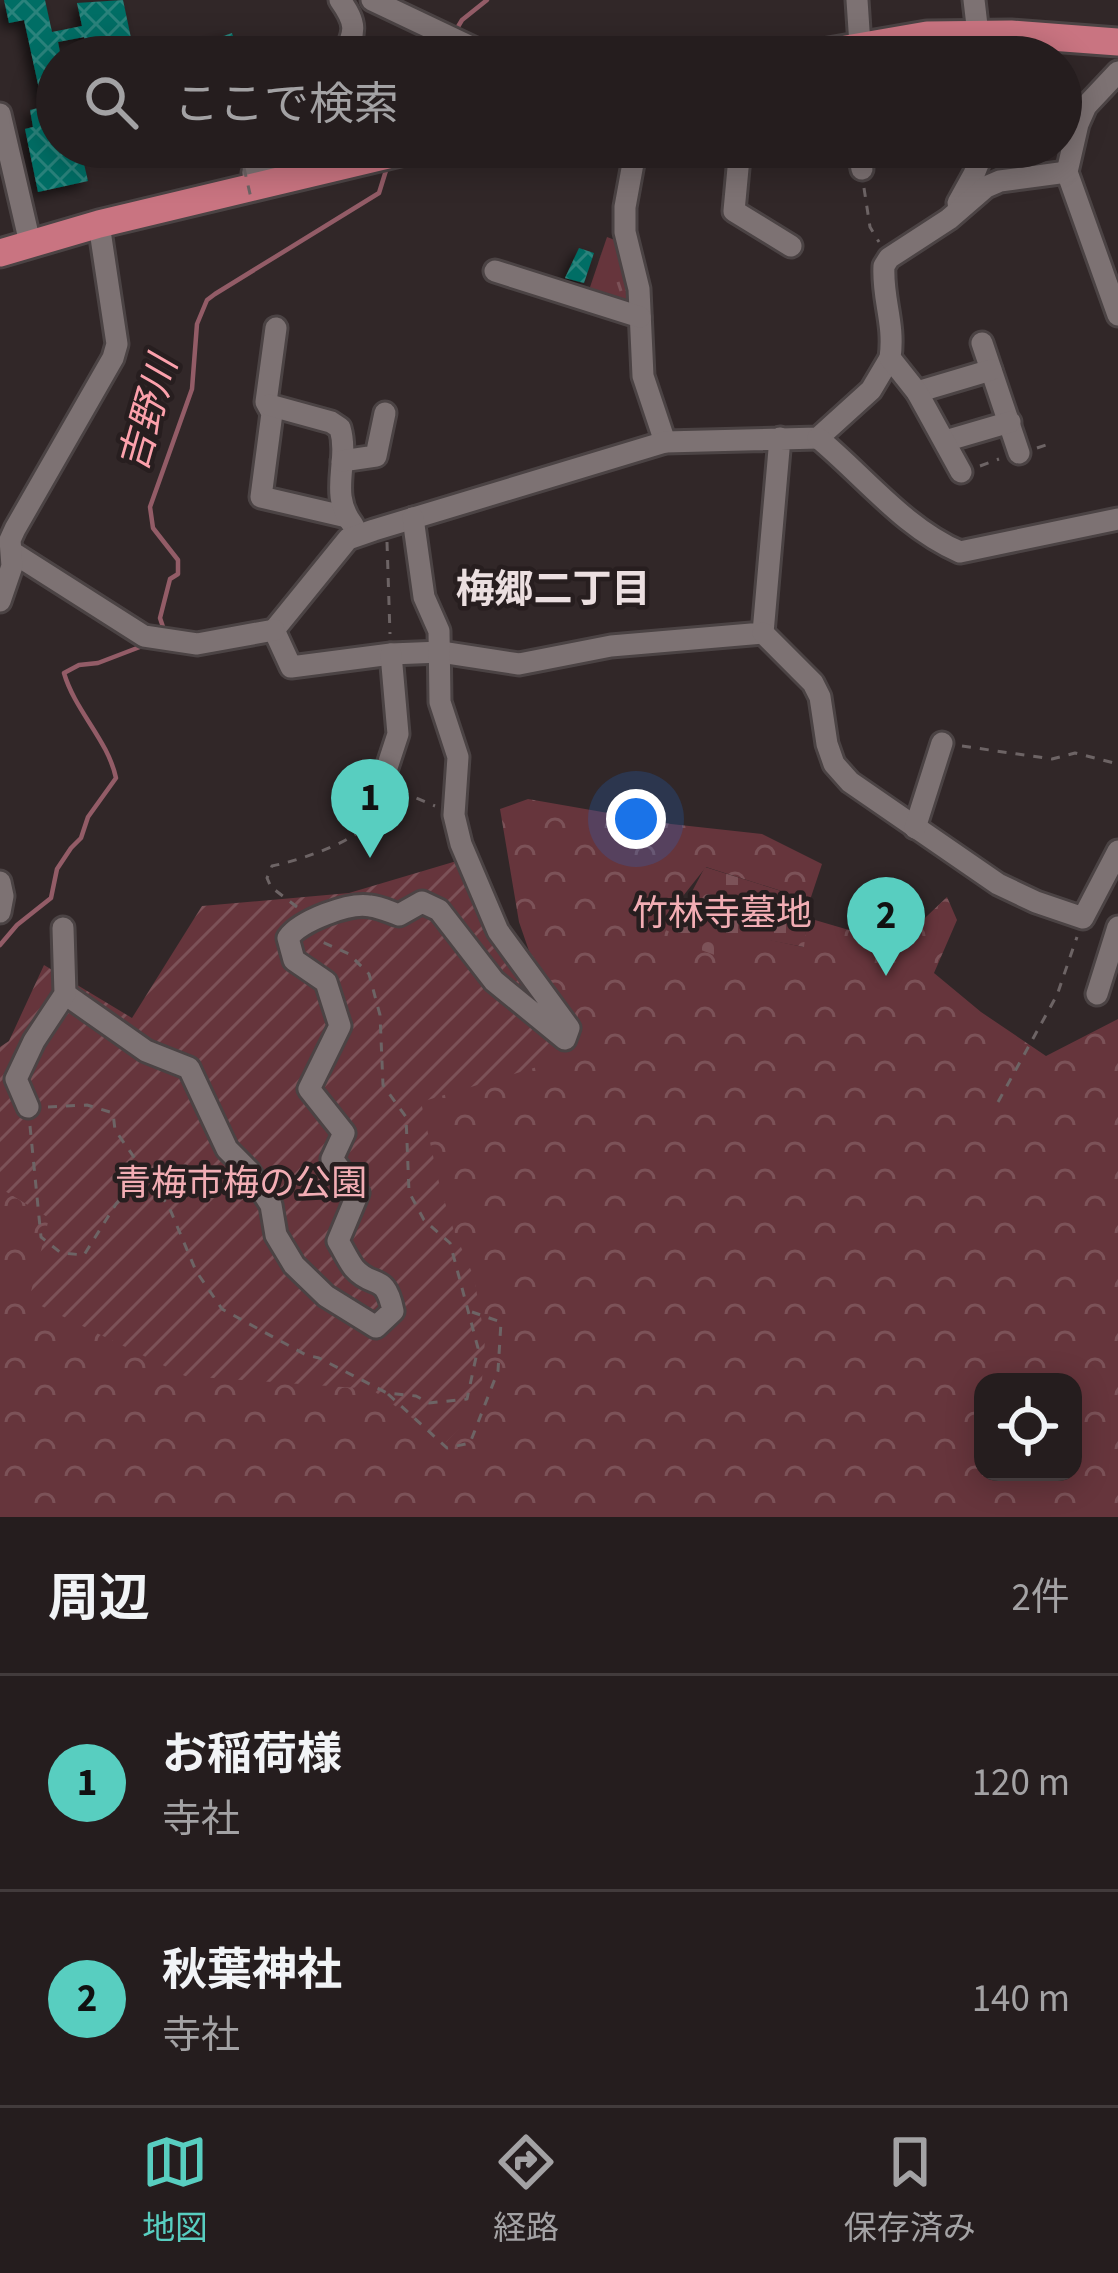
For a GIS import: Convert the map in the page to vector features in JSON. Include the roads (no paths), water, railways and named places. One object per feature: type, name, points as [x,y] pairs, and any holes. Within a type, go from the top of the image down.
[{"type":"main road","points":[[1082,44],[1118,42]]},
{"type":"main road","points":[[0,253],[325,168]]},
{"type":"street","points":[[340,0],[352,16],[354,36]]},
{"type":"street","points":[[372,0],[446,36]]},
{"type":"street","points":[[851,36],[857,0]]},
{"type":"street","points":[[973,36],[974,0]]},
{"type":"street","points":[[1082,115],[1118,72]]},
{"type":"street","points":[[0,114],[6,162],[30,243]]},
{"type":"street","points":[[251,184],[260,168]]},
{"type":"street","points":[[632,168],[625,232],[639,289],[643,376],[665,442]]},
{"type":"street","points":[[738,168],[734,211],[790,245]]},
{"type":"street","points":[[949,219],[976,168]]},
{"type":"street","points":[[1068,168],[1118,316]]},
{"type":"street","points":[[818,438],[871,390],[890,358],[891,314],[883,275],[889,259],[949,219],[986,187],[1067,172]]},
{"type":"street","points":[[0,601],[12,566],[8,543],[117,344],[99,224]]},
{"type":"street","points":[[495,271],[640,317]]},
{"type":"street","points":[[276,328],[261,497],[354,526],[386,526],[665,442],[780,438],[818,438],[913,524],[960,552],[1118,519]]},
{"type":"street","points":[[982,343],[1019,453]]},
{"type":"street","points":[[890,358],[917,392],[961,472]]},
{"type":"street","points":[[917,392],[992,370]]},
{"type":"street","points":[[269,405],[336,424],[343,437],[343,512],[354,526]]},
{"type":"street","points":[[342,461],[376,456],[385,413]]},
{"type":"street","points":[[945,441],[1010,422]]},
{"type":"street","points":[[780,438],[763,633],[820,697],[835,764],[850,782],[998,884],[1036,902],[1118,918]]},
{"type":"street","points":[[65,994],[146,1051],[189,1068],[227,1149],[272,1205],[276,1235],[294,1265],[326,1296],[376,1327],[393,1311],[389,1292],[379,1281],[357,1272],[338,1241],[358,1193],[332,1159],[344,1132],[309,1089],[340,1026],[326,982],[294,960],[288,938],[294,929],[353,905],[399,915],[422,902],[439,910],[494,981],[565,1039],[568,1028],[498,932],[461,844],[454,815],[458,758],[440,703],[439,632],[424,597],[413,518]]},
{"type":"street","points":[[8,543],[144,636],[197,644],[274,630],[354,526]]},
{"type":"street","points":[[274,630],[291,667],[441,652],[519,664],[611,646],[763,633]]},
{"type":"street","points":[[382,783],[398,734],[391,654]]},
{"type":"street","points":[[915,829],[942,743]]},
{"type":"street","points":[[1086,913],[1118,851]]},
{"type":"street","points":[[0,882],[0,912]]},
{"type":"street","points":[[1097,994],[1118,927]]},
{"type":"street","points":[[28,1107],[8,1076],[65,994],[63,928]]},
{"type":"waterway","name":"吉野川","points":[[456,30],[487,0]]},
{"type":"waterway","name":"吉野川","points":[[164,630],[160,618],[170,579],[178,574],[178,560],[153,528],[150,507],[192,389],[197,324],[207,300],[379,193],[387,168]]},
{"type":"waterway","name":"吉野川","points":[[0,945],[51,898],[57,869],[116,778],[64,673],[145,645]]},
{"type":"place","name":"お稲荷様","points":[[370,858]]},
{"type":"place","name":"秋葉神社","points":[[886,976]]},
{"type":"district","name":"梅郷二丁目","points":[[553,590]]},
{"type":"park label","name":"竹林寺墓地","points":[[722,913]]},
{"type":"park label","name":"青梅市梅の公園","points":[[241,1183]]}]
